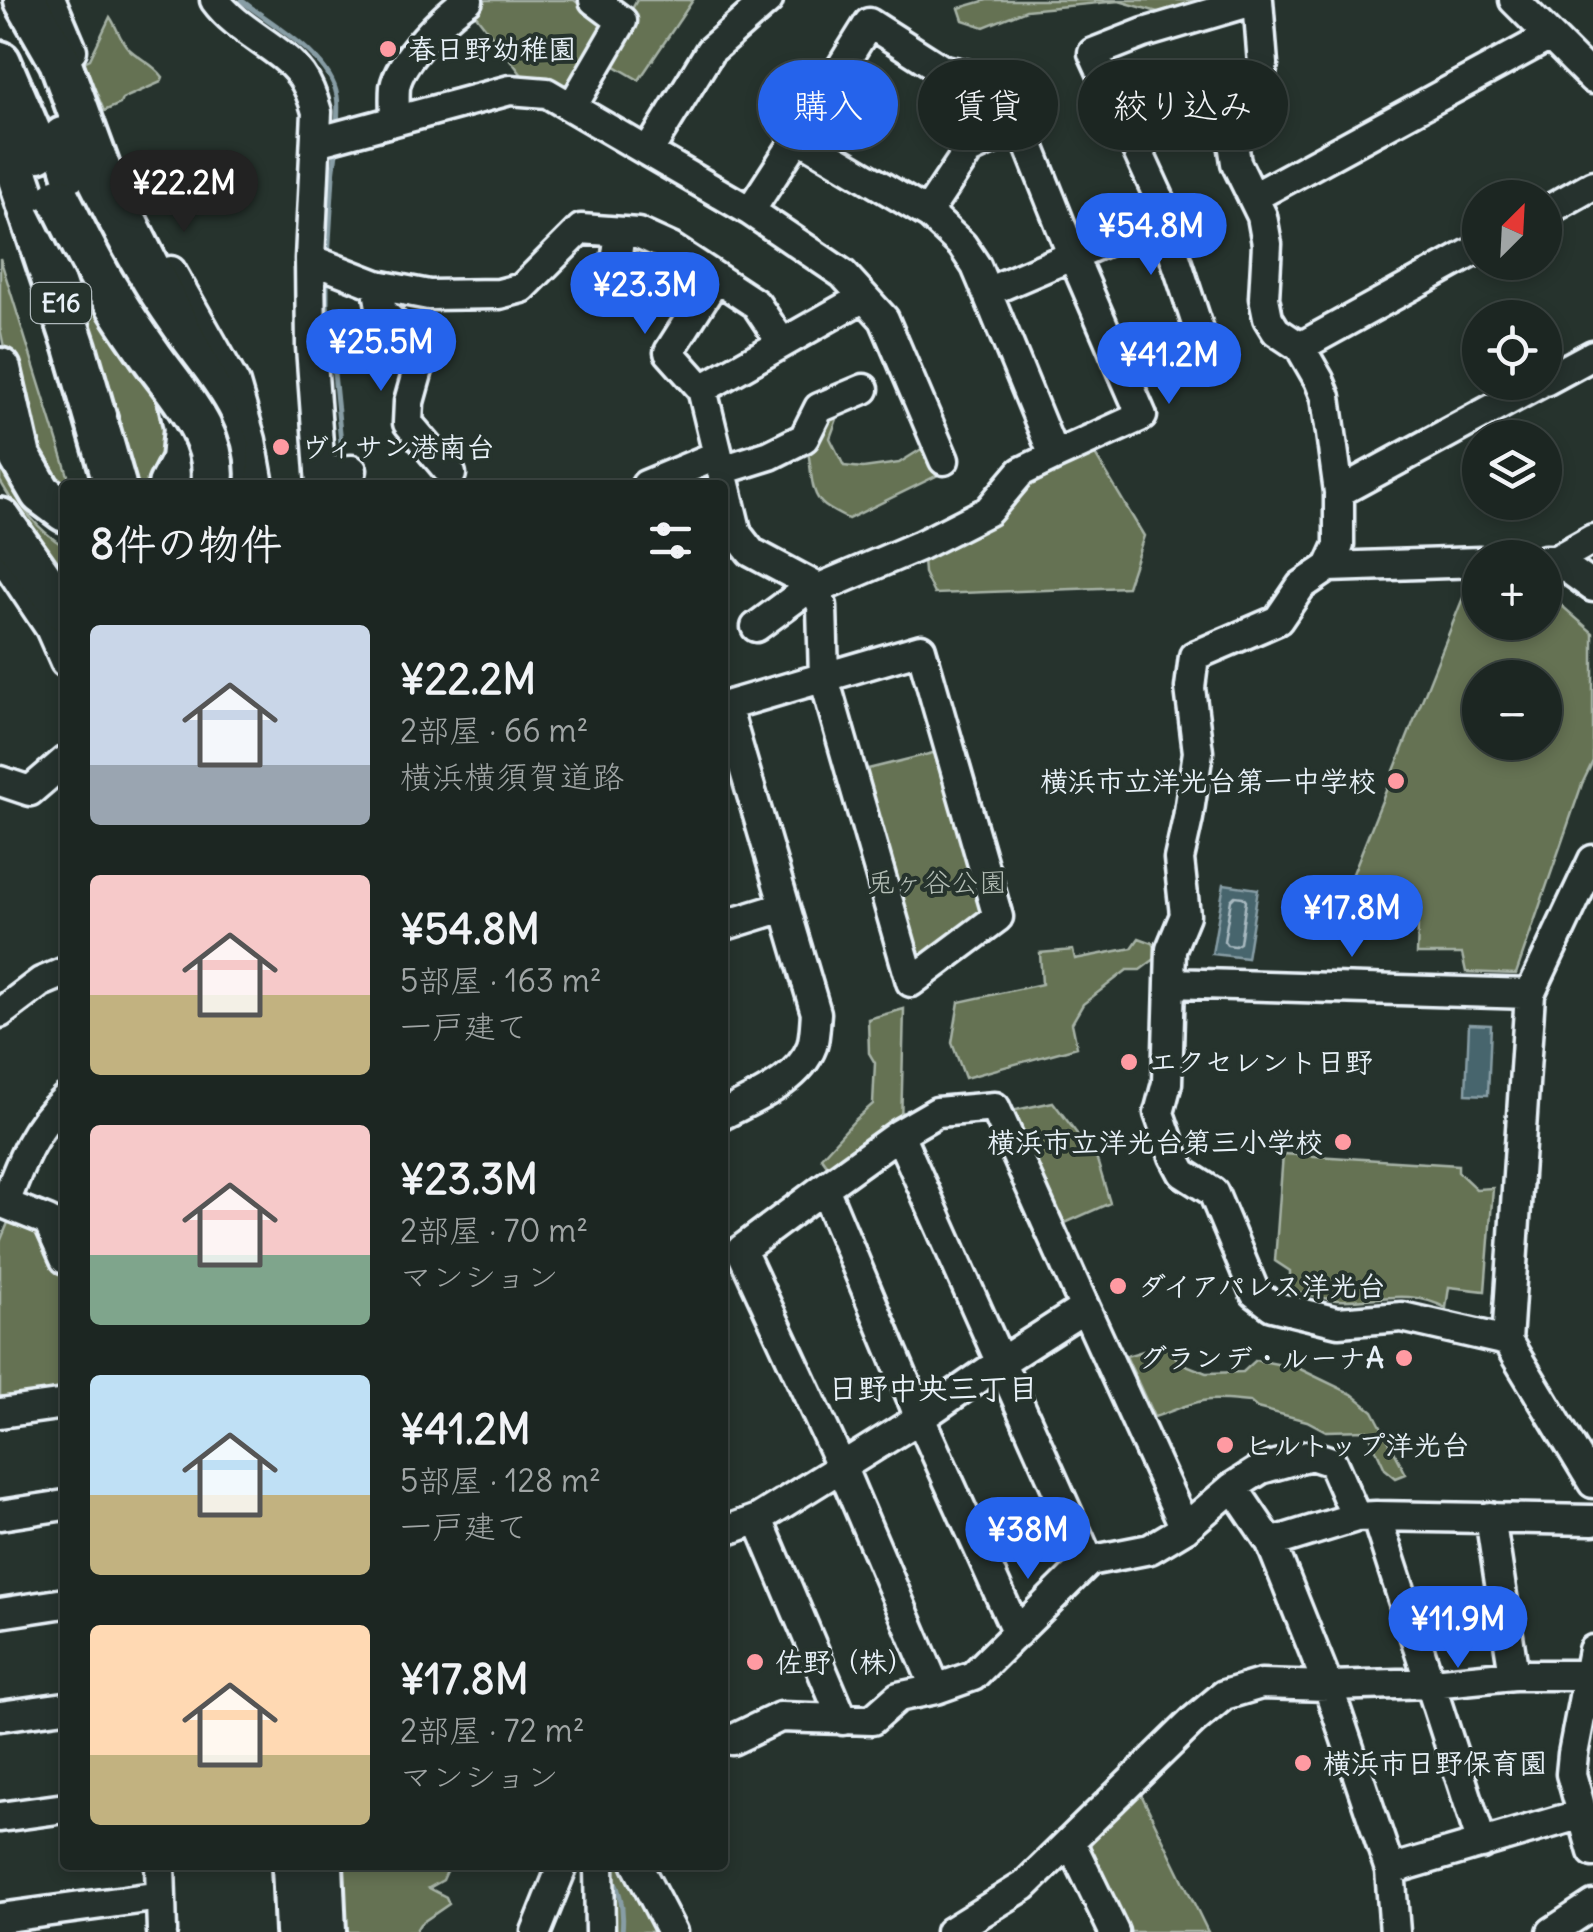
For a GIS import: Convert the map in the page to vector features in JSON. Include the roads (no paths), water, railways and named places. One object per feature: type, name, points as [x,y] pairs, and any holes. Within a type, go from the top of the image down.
[{"type":"highway","points":[[23,0],[80,191],[179,392],[184,428],[182,460],[172,480]]},
{"type":"highway","points":[[23,0],[60,61],[100,170],[209,388],[229,448],[227,480]]},
{"type":"highway","points":[[0,62],[59,198],[107,290],[194,415],[208,444],[213,480]]},
{"type":"highway","name":"E16","points":[[0,122],[115,480]]},
{"type":"highway","name":"E16","points":[[0,200],[87,480]]},
{"type":"highway","points":[[0,369],[20,456],[41,493],[60,508]]},
{"type":"highway","points":[[0,452],[38,513],[60,533]]},
{"type":"highway","points":[[0,519],[60,604]]},
{"type":"highway","points":[[293,1870],[296,1932]]},
{"type":"highway","points":[[322,1870],[325,1932]]},
{"type":"street","points":[[51,0],[122,176],[235,384],[258,480]]},
{"type":"street","points":[[215,0],[224,13],[298,70],[330,138],[322,263],[311,347],[331,475]]},
{"type":"street","points":[[395,120],[395,84],[407,63],[458,6],[468,0]]},
{"type":"street","points":[[572,108],[622,21],[594,0]]},
{"type":"street","points":[[648,152],[710,50],[768,0]]},
{"type":"street","points":[[1198,327],[1173,251],[1167,214],[1094,53],[1257,0],[1263,64],[1252,91],[1229,114],[1236,163],[1262,216],[1268,244],[1264,298],[1268,318],[1276,331],[1300,347],[1326,397],[1339,492],[1339,544],[1328,567],[1301,586],[1278,620],[1194,656],[1190,688],[1198,752],[1179,860],[1185,915],[1170,949],[1167,1083],[1159,1113],[1182,1173],[1213,1192],[1255,1293],[1272,1306],[1338,1322],[1402,1317],[1508,1341]]},
{"type":"street","points":[[1514,0],[1593,79]]},
{"type":"street","points":[[845,60],[868,23],[927,60]]},
{"type":"street","points":[[1254,197],[1550,36]]},
{"type":"street","points":[[330,138],[510,90],[547,92],[750,211],[843,274],[884,320],[944,460]]},
{"type":"street","points":[[750,211],[790,150]]},
{"type":"street","points":[[820,150],[927,213],[962,246],[988,292],[1054,456]]},
{"type":"street","points":[[927,213],[969,150]]},
{"type":"street","points":[[756,627],[814,587],[921,544],[988,510],[1021,472],[1142,416],[1030,150]]},
{"type":"street","points":[[1562,203],[1593,186]]},
{"type":"street","points":[[988,292],[1167,214]]},
{"type":"street","points":[[322,263],[376,285],[429,295],[499,294],[522,288],[581,229],[638,233],[670,248],[756,304],[782,342]]},
{"type":"street","points":[[614,278],[620,232]]},
{"type":"street","points":[[1300,347],[1462,258]]},
{"type":"street","points":[[716,278],[669,352],[702,389],[724,480]]},
{"type":"street","points":[[376,285],[382,312],[400,329],[419,366],[408,423],[451,474]]},
{"type":"street","points":[[702,389],[864,297]]},
{"type":"street","points":[[1562,372],[1593,355]]},
{"type":"street","points":[[662,480],[720,462],[770,455],[804,438],[819,408],[864,388]]},
{"type":"street","points":[[1339,492],[1510,400]]},
{"type":"street","points":[[728,496],[737,534],[751,552],[814,587],[822,606],[824,678],[911,982],[998,917],[921,649],[824,678],[728,705]]},
{"type":"street","points":[[1562,554],[1593,539]]},
{"type":"street","points":[[0,552],[50,628],[60,651]]},
{"type":"street","points":[[1328,567],[1462,563]]},
{"type":"street","points":[[1562,568],[1593,587]]},
{"type":"street","points":[[728,719],[816,1013],[813,1044],[799,1069],[728,1112]]},
{"type":"street","points":[[0,781],[30,790],[60,766]]},
{"type":"street","points":[[1593,860],[1530,994],[1508,1341],[1593,1483]]},
{"type":"street","points":[[728,924],[784,907]]},
{"type":"street","points":[[0,1013],[40,982],[60,974]]},
{"type":"street","points":[[1171,983],[1530,994]]},
{"type":"street","points":[[57,1212],[2,1202],[36,1130],[60,1105]]},
{"type":"street","points":[[936,1689],[841,1466],[732,1255],[899,1134],[937,1112],[995,1108],[1185,1528]]},
{"type":"street","points":[[899,1134],[1089,1561]]},
{"type":"street","points":[[824,1188],[920,1418],[1017,1634]]},
{"type":"street","points":[[728,1530],[758,1519],[1085,1308]]},
{"type":"street","points":[[0,1413],[60,1405]]},
{"type":"street","points":[[728,1739],[780,1716],[872,1720],[898,1697],[973,1676],[1089,1561],[1150,1550],[1261,1469],[1311,1455],[1332,1462],[1366,1517],[1432,1683],[1482,1844]]},
{"type":"street","points":[[1233,1488],[1271,1543],[1328,1686],[1390,1870],[1395,1932]]},
{"type":"street","points":[[0,1515],[60,1506]]},
{"type":"street","points":[[1490,1516],[1514,1675]]},
{"type":"street","points":[[1271,1543],[1366,1517],[1593,1520]]},
{"type":"street","points":[[758,1519],[843,1720]]},
{"type":"street","points":[[0,1612],[60,1604]]},
{"type":"street","points":[[950,1932],[1024,1886],[1224,1694],[1260,1684],[1432,1683],[1591,1662],[1571,1774],[1593,1852]]},
{"type":"street","points":[[0,1716],[60,1708]]},
{"type":"street","points":[[0,1817],[60,1809]]},
{"type":"street","points":[[1390,1870],[1582,1814]]},
{"type":"street","points":[[1070,1841],[1114,1932]]},
{"type":"street","points":[[160,1870],[162,1932]]},
{"type":"street","points":[[536,1932],[561,1870]]},
{"type":"street","points":[[640,1870],[672,1932]]},
{"type":"street","points":[[599,1871],[600,1932]]},
{"type":"street","points":[[0,1918],[161,1896]]},
{"type":"street","points":[[1552,1932],[1593,1905]]},
{"type":"water","points":[[1224,884],[1258,889],[1247,958],[1212,954]]},
{"type":"water","points":[[1469,1024],[1491,1025],[1488,1095],[1466,1094]]},
{"type":"waterway","points":[[241,0],[298,42],[324,68],[337,96],[337,129]]},
{"type":"waterway","points":[[328,258],[337,145]]},
{"type":"waterway","points":[[327,274],[343,462]]},
{"type":"waterway","points":[[612,1877],[622,1904],[622,1932]]},
{"type":"place","name":"春日野幼稚園","points":[[388,49]]},
{"type":"place","name":"ヴィサン港南台","points":[[281,447]]},
{"type":"place","name":"横浜市立洋光台第一中学校","points":[[1396,781]]},
{"type":"place","name":"エクセレント日野","points":[[1129,1062]]},
{"type":"place","name":"横浜市立洋光台第三小学校","points":[[1343,1142]]},
{"type":"place","name":"ダイアパレス洋光台","points":[[1118,1286]]},
{"type":"place","name":"グランデ・ルーナA","points":[[1404,1358]]},
{"type":"place","name":"ヒルトップ洋光台","points":[[1225,1445]]},
{"type":"place","name":"佐野（株）","points":[[755,1662]]},
{"type":"place","name":"横浜市日野保育園","points":[[1303,1763]]},
{"type":"district","name":"日野中央三丁目","points":[[933,1388]]},
{"type":"park label","name":"兎ヶ谷公園","points":[[937,882]]}]
